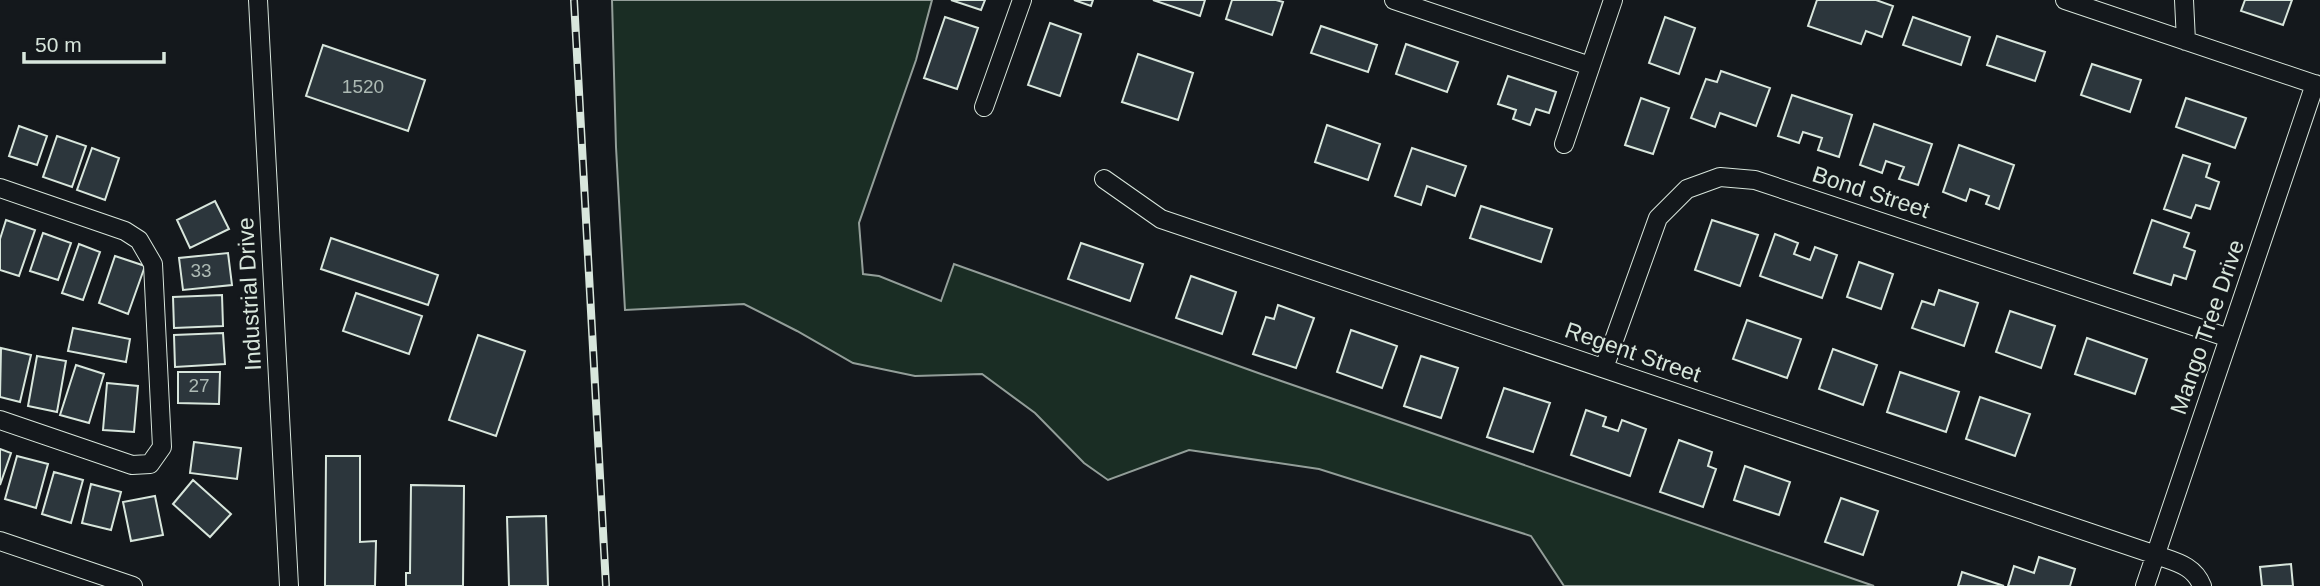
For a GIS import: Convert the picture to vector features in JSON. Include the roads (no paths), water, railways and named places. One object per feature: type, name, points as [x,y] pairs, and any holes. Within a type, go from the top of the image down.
[{"type":"street","name":"Industrial Drive","points":[[258,0],[289,586]]},
{"type":"street","points":[[984,107],[1022,0]]},
{"type":"street","points":[[1394,0],[1590,66]]},
{"type":"street","points":[[1564,144],[1613,0]]},
{"type":"street","points":[[2064,0],[2317,85]]},
{"type":"street","points":[[2184,0],[2186,41]]},
{"type":"street","name":"Mango Tree Drive","points":[[2145,586],[2317,85]]},
{"type":"street","name":"Bond Street","points":[[1605,368],[1658,218],[1687,189],[1720,177],[1755,180],[2229,338]]},
{"type":"street","name":"Regent Street","points":[[1104,179],[1161,219],[2156,555],[2189,567],[2198,576],[2202,586]]},
{"type":"street","points":[[0,188],[125,231],[139,240],[153,264],[162,447],[150,464],[132,465],[0,420]]},
{"type":"street","points":[[0,541],[132,586]]},
{"type":"railway","points":[[574,0],[606,586]]}]
